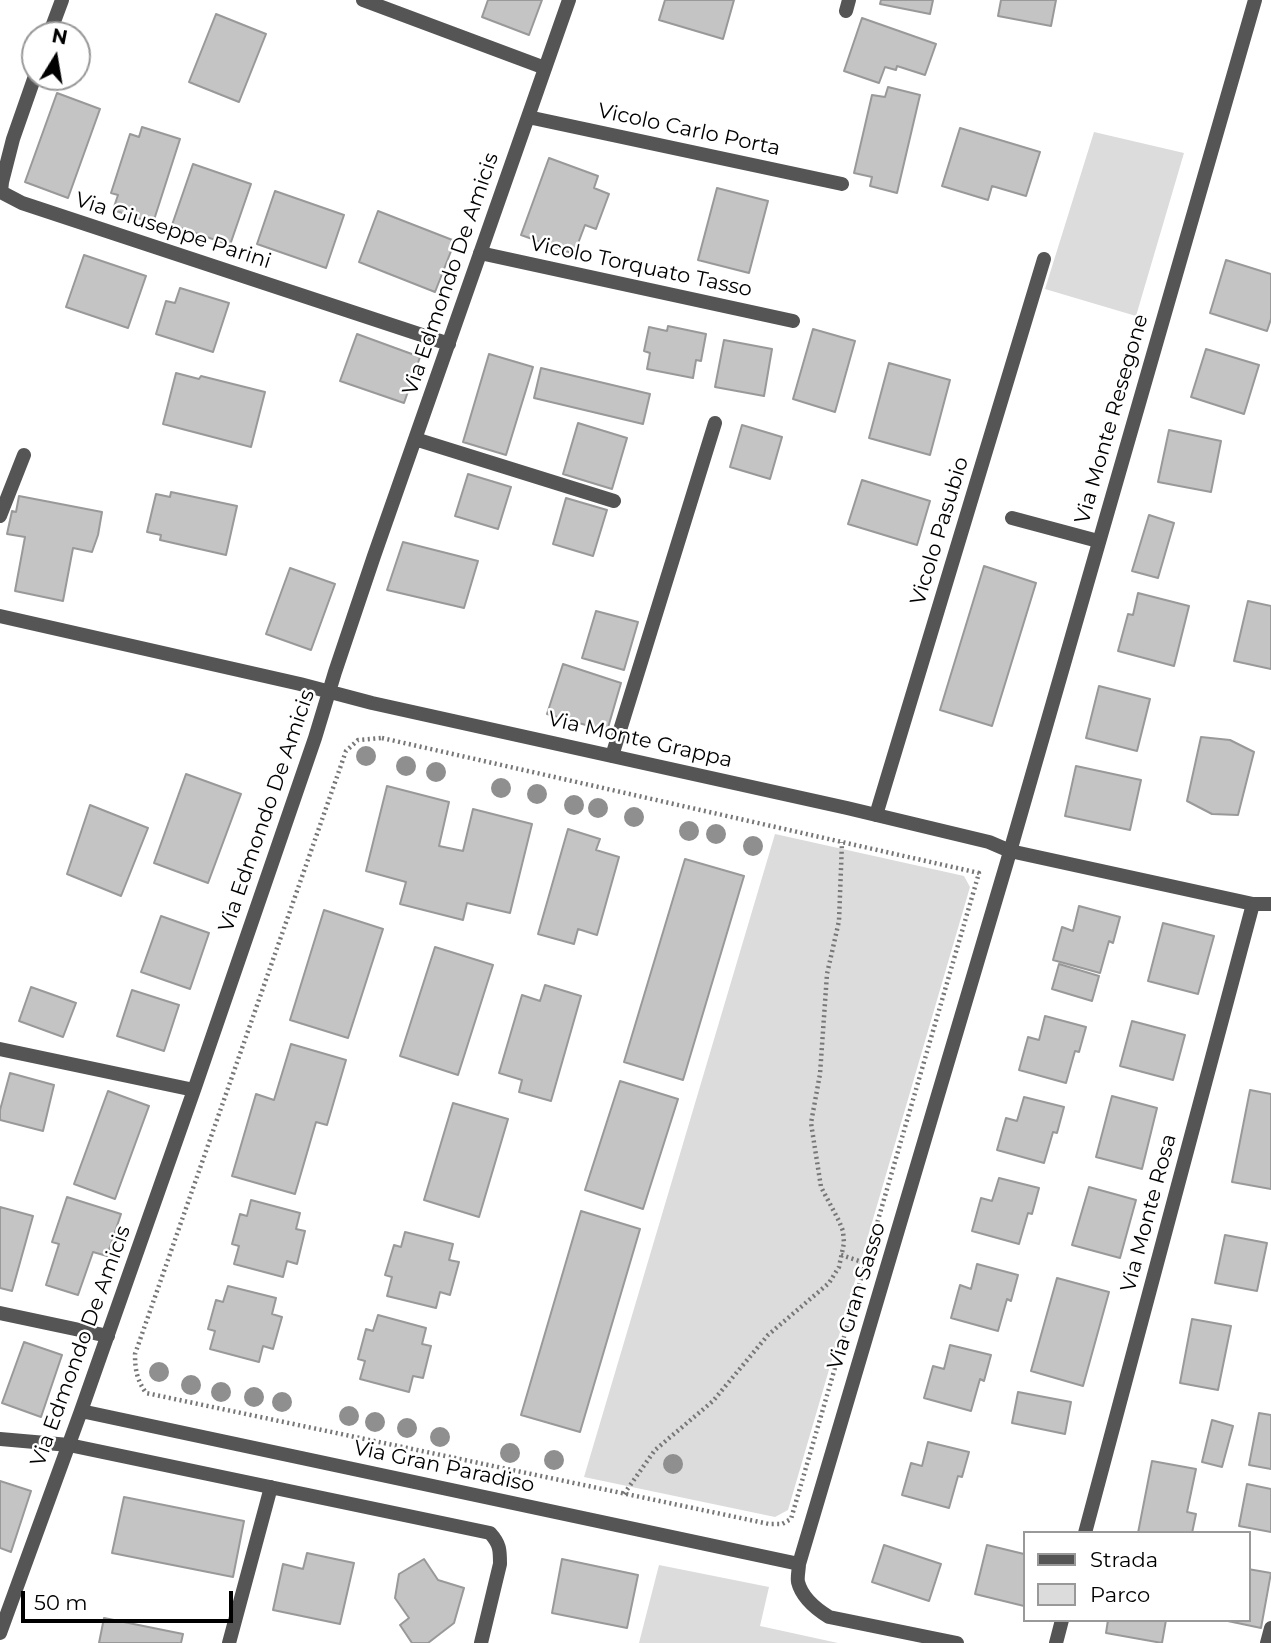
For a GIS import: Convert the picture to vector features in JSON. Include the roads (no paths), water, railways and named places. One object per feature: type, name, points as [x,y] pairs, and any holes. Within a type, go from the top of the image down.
[{"type":"street","points":[[54,21],[62,0]]},
{"type":"street","points":[[363,0],[545,68]]},
{"type":"street","name":"Via Edmondo De Amicis","points":[[0,1633],[194,1090],[316,738],[374,556],[569,0]]},
{"type":"street","name":"Via Monte Resegone","points":[[1010,851],[1255,0]]},
{"type":"street","name":"Via Giuseppe Parini","points":[[30,91],[13,139],[1,192],[22,203],[449,344]]},
{"type":"street","name":"Vicolo Carlo Porta","points":[[528,117],[842,184]]},
{"type":"street","name":"Vicolo Torquato Tasso","points":[[481,253],[793,321]]},
{"type":"street","name":"Vicolo Pasubio","points":[[876,815],[1044,259]]},
{"type":"street","points":[[612,756],[715,423]]},
{"type":"street","points":[[415,439],[614,501]]},
{"type":"street","points":[[0,516],[24,455]]},
{"type":"street","points":[[1012,517],[1098,541]]},
{"type":"street","name":"Via Monte Grappa","points":[[0,616],[876,815],[989,842],[1010,851],[1253,904],[1271,904]]},
{"type":"street","name":"Via Gran Sasso","points":[[957,1643],[829,1617],[815,1609],[805,1596],[798,1582],[799,1564],[1010,851]]},
{"type":"street","name":"Via Monte Rosa","points":[[1086,1531],[1253,904]]},
{"type":"street","points":[[0,1049],[194,1090]]},
{"type":"street","points":[[0,1313],[107,1336]]},
{"type":"street","name":"Via Gran Paradiso","points":[[81,1411],[799,1564]]},
{"type":"street","points":[[0,1439],[69,1445],[490,1533],[497,1540],[500,1564],[481,1643]]},
{"type":"street","points":[[229,1643],[271,1487]]},
{"type":"street","points":[[1056,1643],[1061,1622]]},
{"type":"street","points":[[1267,1643],[1271,1628]]}]
